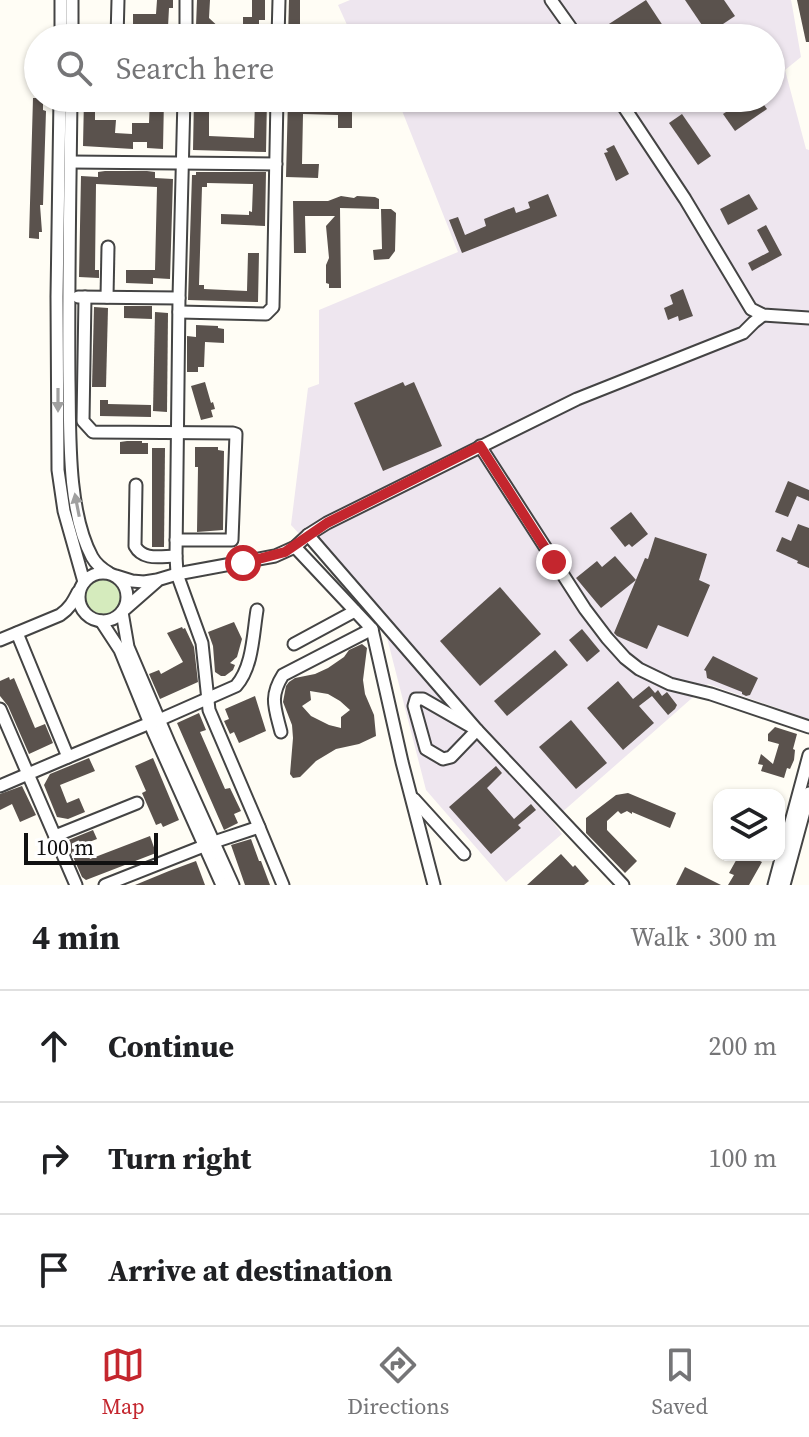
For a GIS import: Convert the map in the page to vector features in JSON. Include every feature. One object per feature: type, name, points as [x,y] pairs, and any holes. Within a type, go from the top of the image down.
[{"type":"street","points":[[61,0],[61,24]]},
{"type":"street","points":[[72,0],[72,24]]},
{"type":"street","points":[[117,24],[118,0]]},
{"type":"street","points":[[186,0],[186,24]]},
{"type":"street","points":[[278,24],[279,0]]},
{"type":"street","points":[[551,0],[568,24]]},
{"type":"street","points":[[60,112],[63,297],[74,491],[81,526],[92,557],[99,567],[123,583],[127,593],[123,611],[128,647],[154,721]]},
{"type":"street","points":[[71,112],[58,470],[64,511],[82,585],[78,598],[87,616],[99,621],[120,650],[209,844],[233,885]]},
{"type":"street","points":[[184,112],[177,574],[202,643],[209,710],[283,885]]},
{"type":"street","points":[[179,312],[266,314],[273,307],[277,112]]},
{"type":"street","points":[[627,112],[685,199],[751,309],[763,315],[809,318]]},
{"type":"street","points":[[71,162],[276,164]]},
{"type":"street","points":[[107,297],[108,247]]},
{"type":"street","points":[[63,297],[179,298]]},
{"type":"street","points":[[85,297],[83,421],[93,432],[233,433],[237,438],[232,540],[176,540]]},
{"type":"street","points":[[0,640],[60,615],[73,603],[82,585],[95,574],[132,581],[157,580],[275,556],[375,498],[480,446],[577,399],[743,333],[763,315]]},
{"type":"street","points":[[480,446],[585,609],[625,658],[639,669],[670,684],[711,694],[809,727]]},
{"type":"street","points":[[136,485],[135,546],[147,557],[176,556]]},
{"type":"street","points":[[308,535],[477,730],[623,885]]},
{"type":"street","points":[[295,547],[372,629],[434,885]]},
{"type":"street","points":[[60,615],[99,621],[112,619],[157,580]]},
{"type":"street","points":[[0,786],[236,686],[242,679],[250,651],[257,610]]},
{"type":"street","points":[[294,644],[355,611]]},
{"type":"street","points":[[281,732],[274,688],[283,675],[372,629]]},
{"type":"street","points":[[17,633],[68,757]]},
{"type":"street","points":[[416,699],[423,699],[477,730],[451,757],[443,759],[426,749],[414,706],[416,699]]},
{"type":"street","points":[[0,709],[76,885]]},
{"type":"street","points":[[774,885],[809,755]]},
{"type":"street","points":[[784,885],[809,793]]},
{"type":"street","points":[[411,796],[464,854]]},
{"type":"street","points":[[55,836],[137,803]]},
{"type":"street","points":[[105,885],[259,827]]},
{"type":"street","points":[[209,844],[222,885]]},
{"type":"shaded area","points":[[350,0],[791,0],[801,57],[785,70],[785,24],[347,24],[338,5]]},
{"type":"shaded area","points":[[785,70],[806,149],[809,150],[809,719],[708,684],[552,821],[562,834],[506,882],[426,790],[384,626],[291,525],[308,388],[319,384],[319,310],[458,252],[403,112],[785,112]]},
{"type":"green space","points":[[103,578],[116,584],[122,597],[116,610],[103,616],[90,610],[84,597],[90,584]]},
{"type":"building","points":[[157,0],[173,0],[168,24],[133,24],[133,14],[156,14]]},
{"type":"building","points":[[197,0],[210,0],[209,18],[215,24],[196,24]]},
{"type":"building","points":[[252,0],[265,0],[265,20],[259,20],[259,24],[243,24],[243,17],[252,17]]},
{"type":"building","points":[[289,0],[300,0],[300,24],[288,24]]},
{"type":"building","points":[[646,0],[662,24],[609,24]]},
{"type":"building","points":[[685,0],[724,0],[735,16],[723,24],[701,24]]},
{"type":"building","points":[[797,0],[809,0],[809,42],[806,42]]},
{"type":"building","points":[[33,112],[46,112],[43,205],[40,205],[42,232],[39,232],[39,239],[29,238]]},
{"type":"building","points":[[84,112],[95,112],[95,120],[116,120],[115,133],[132,134],[132,123],[149,123],[149,112],[164,112],[163,149],[147,148],[147,142],[133,142],[133,149],[83,146]]},
{"type":"building","points":[[194,112],[209,112],[209,136],[254,138],[255,112],[267,112],[266,152],[193,150]]},
{"type":"building","points":[[288,112],[352,112],[352,128],[338,128],[338,115],[303,114],[302,164],[319,164],[318,178],[286,177]]},
{"type":"building","points":[[726,112],[763,112],[735,131],[723,114]]},
{"type":"building","points":[[682,114],[711,156],[698,165],[669,123]]},
{"type":"building","points":[[614,145],[629,174],[616,181],[604,153]]},
{"type":"building","points":[[147,171],[155,172],[155,178],[173,179],[170,279],[153,278],[153,284],[126,283],[126,270],[155,270],[157,187],[96,184],[95,270],[99,270],[99,278],[79,277],[81,176],[98,177],[98,172]]},
{"type":"building","points":[[196,172],[266,172],[265,226],[221,224],[221,214],[249,215],[249,211],[252,212],[253,184],[207,183],[207,187],[202,187],[199,285],[204,285],[204,289],[247,291],[248,253],[259,253],[258,302],[188,300],[192,175]]},
{"type":"building","points":[[548,194],[557,216],[462,253],[449,220],[458,217],[465,235],[486,226],[484,219],[514,207],[516,213],[530,208],[528,202]]},
{"type":"building","points":[[749,194],[758,209],[728,225],[720,209]]},
{"type":"building","points":[[341,196],[375,197],[379,199],[379,209],[340,208],[341,288],[329,288],[326,283],[329,258],[326,226],[335,216],[305,216],[306,253],[294,253],[293,201],[328,201]]},
{"type":"building","points":[[381,209],[391,209],[396,213],[395,251],[389,259],[374,260],[373,250],[382,249]]},
{"type":"building","points":[[766,225],[782,255],[752,271],[748,263],[769,252],[757,230]]},
{"type":"building","points":[[683,289],[693,316],[679,321],[678,316],[668,320],[664,308],[673,304],[670,295]]},
{"type":"building","points":[[124,306],[152,306],[152,319],[124,318]]},
{"type":"building","points":[[94,307],[108,308],[106,387],[92,387]]},
{"type":"building","points":[[155,312],[168,313],[167,412],[153,411]]},
{"type":"building","points":[[196,325],[224,329],[224,343],[205,342],[204,367],[198,367],[198,372],[187,372],[187,336],[196,337]]},
{"type":"building","points":[[205,382],[215,409],[211,410],[213,417],[201,420],[191,386]]},
{"type":"building","points":[[403,382],[405,386],[414,382],[442,446],[383,471],[354,403]]},
{"type":"building","points":[[100,400],[108,400],[108,404],[151,405],[151,417],[100,416]]},
{"type":"building","points":[[120,442],[148,443],[148,454],[120,454]]},
{"type":"building","points":[[195,447],[218,447],[218,450],[224,451],[223,530],[197,532],[198,467],[195,467]]},
{"type":"building","points":[[152,448],[165,448],[164,547],[152,547]]},
{"type":"building","points":[[788,481],[809,490],[809,501],[797,496],[788,517],[775,512]]},
{"type":"building","points":[[631,512],[648,534],[632,547],[629,544],[625,547],[610,528]]},
{"type":"building","points":[[798,524],[809,528],[809,568],[776,551],[782,537],[791,541]]},
{"type":"building","points":[[655,537],[707,554],[699,580],[710,585],[688,637],[658,625],[647,649],[614,633]]},
{"type":"building","points":[[615,556],[636,580],[601,608],[576,578],[597,561],[602,567]]},
{"type":"building","points":[[500,587],[541,634],[480,686],[440,641]]},
{"type":"building","points":[[234,622],[242,639],[237,657],[230,663],[235,665],[233,670],[221,676],[215,672],[213,646],[208,632]]},
{"type":"building","points":[[182,627],[194,647],[198,682],[160,699],[149,674],[159,670],[161,674],[183,662],[167,633]]},
{"type":"building","points":[[582,629],[600,651],[587,662],[569,640]]},
{"type":"building","points":[[362,644],[367,648],[363,680],[374,715],[376,736],[336,749],[316,761],[300,777],[293,778],[290,774],[292,725],[283,702],[286,686],[295,678],[328,668],[349,650]],"holes":[[[310,691],[328,694],[350,710],[341,717],[341,728],[311,716],[302,706],[311,700]]]},
{"type":"building","points":[[555,650],[568,665],[507,716],[494,701]]},
{"type":"building","points":[[713,656],[758,678],[750,695],[746,696],[707,678],[704,670]]},
{"type":"building","points":[[9,677],[10,680],[14,678],[35,728],[45,724],[53,743],[29,754],[8,706],[0,696],[0,681]]},
{"type":"building","points":[[618,681],[633,699],[649,686],[662,696],[667,692],[677,705],[668,715],[652,696],[639,706],[654,723],[623,750],[587,708]]},
{"type":"building","points":[[255,696],[266,731],[239,743],[224,721],[229,719],[225,709]]},
{"type":"building","points":[[199,713],[206,730],[200,732],[225,789],[230,788],[241,811],[234,814],[238,823],[224,830],[177,723]]},
{"type":"building","points":[[571,720],[607,763],[576,789],[539,747]]},
{"type":"building","points":[[775,727],[797,734],[794,760],[784,778],[761,771],[763,765],[758,764],[761,754],[773,764],[779,744],[768,741],[768,734]]},
{"type":"building","points":[[89,758],[95,771],[60,785],[67,803],[79,798],[85,812],[68,819],[57,817],[44,785],[50,774]]},
{"type":"building","points":[[153,758],[179,820],[163,827],[161,823],[156,825],[142,793],[146,791],[135,766]]},
{"type":"building","points":[[496,766],[502,773],[487,788],[514,819],[531,804],[536,810],[491,854],[449,807]]},
{"type":"building","points":[[22,786],[36,815],[20,822],[12,804],[0,810],[0,794]]},
{"type":"building","points":[[628,793],[676,813],[670,828],[627,811],[621,814],[618,811],[607,821],[607,830],[637,861],[625,873],[586,833],[586,818],[616,795]]},
{"type":"building","points":[[93,830],[97,839],[84,844],[90,859],[150,836],[156,853],[86,880],[66,841]]},
{"type":"building","points":[[251,839],[270,885],[245,885],[231,845]]},
{"type":"building","points":[[561,854],[589,881],[584,885],[527,885]]},
{"type":"building","points":[[196,861],[205,885],[135,885],[169,871]]},
{"type":"building","points":[[736,861],[762,862],[749,885],[728,885],[734,875],[729,873]]},
{"type":"building","points":[[685,867],[721,885],[676,885]]},
{"type":"route","points":[[243,563],[285,552],[327,523],[480,446],[554,562]]}]
